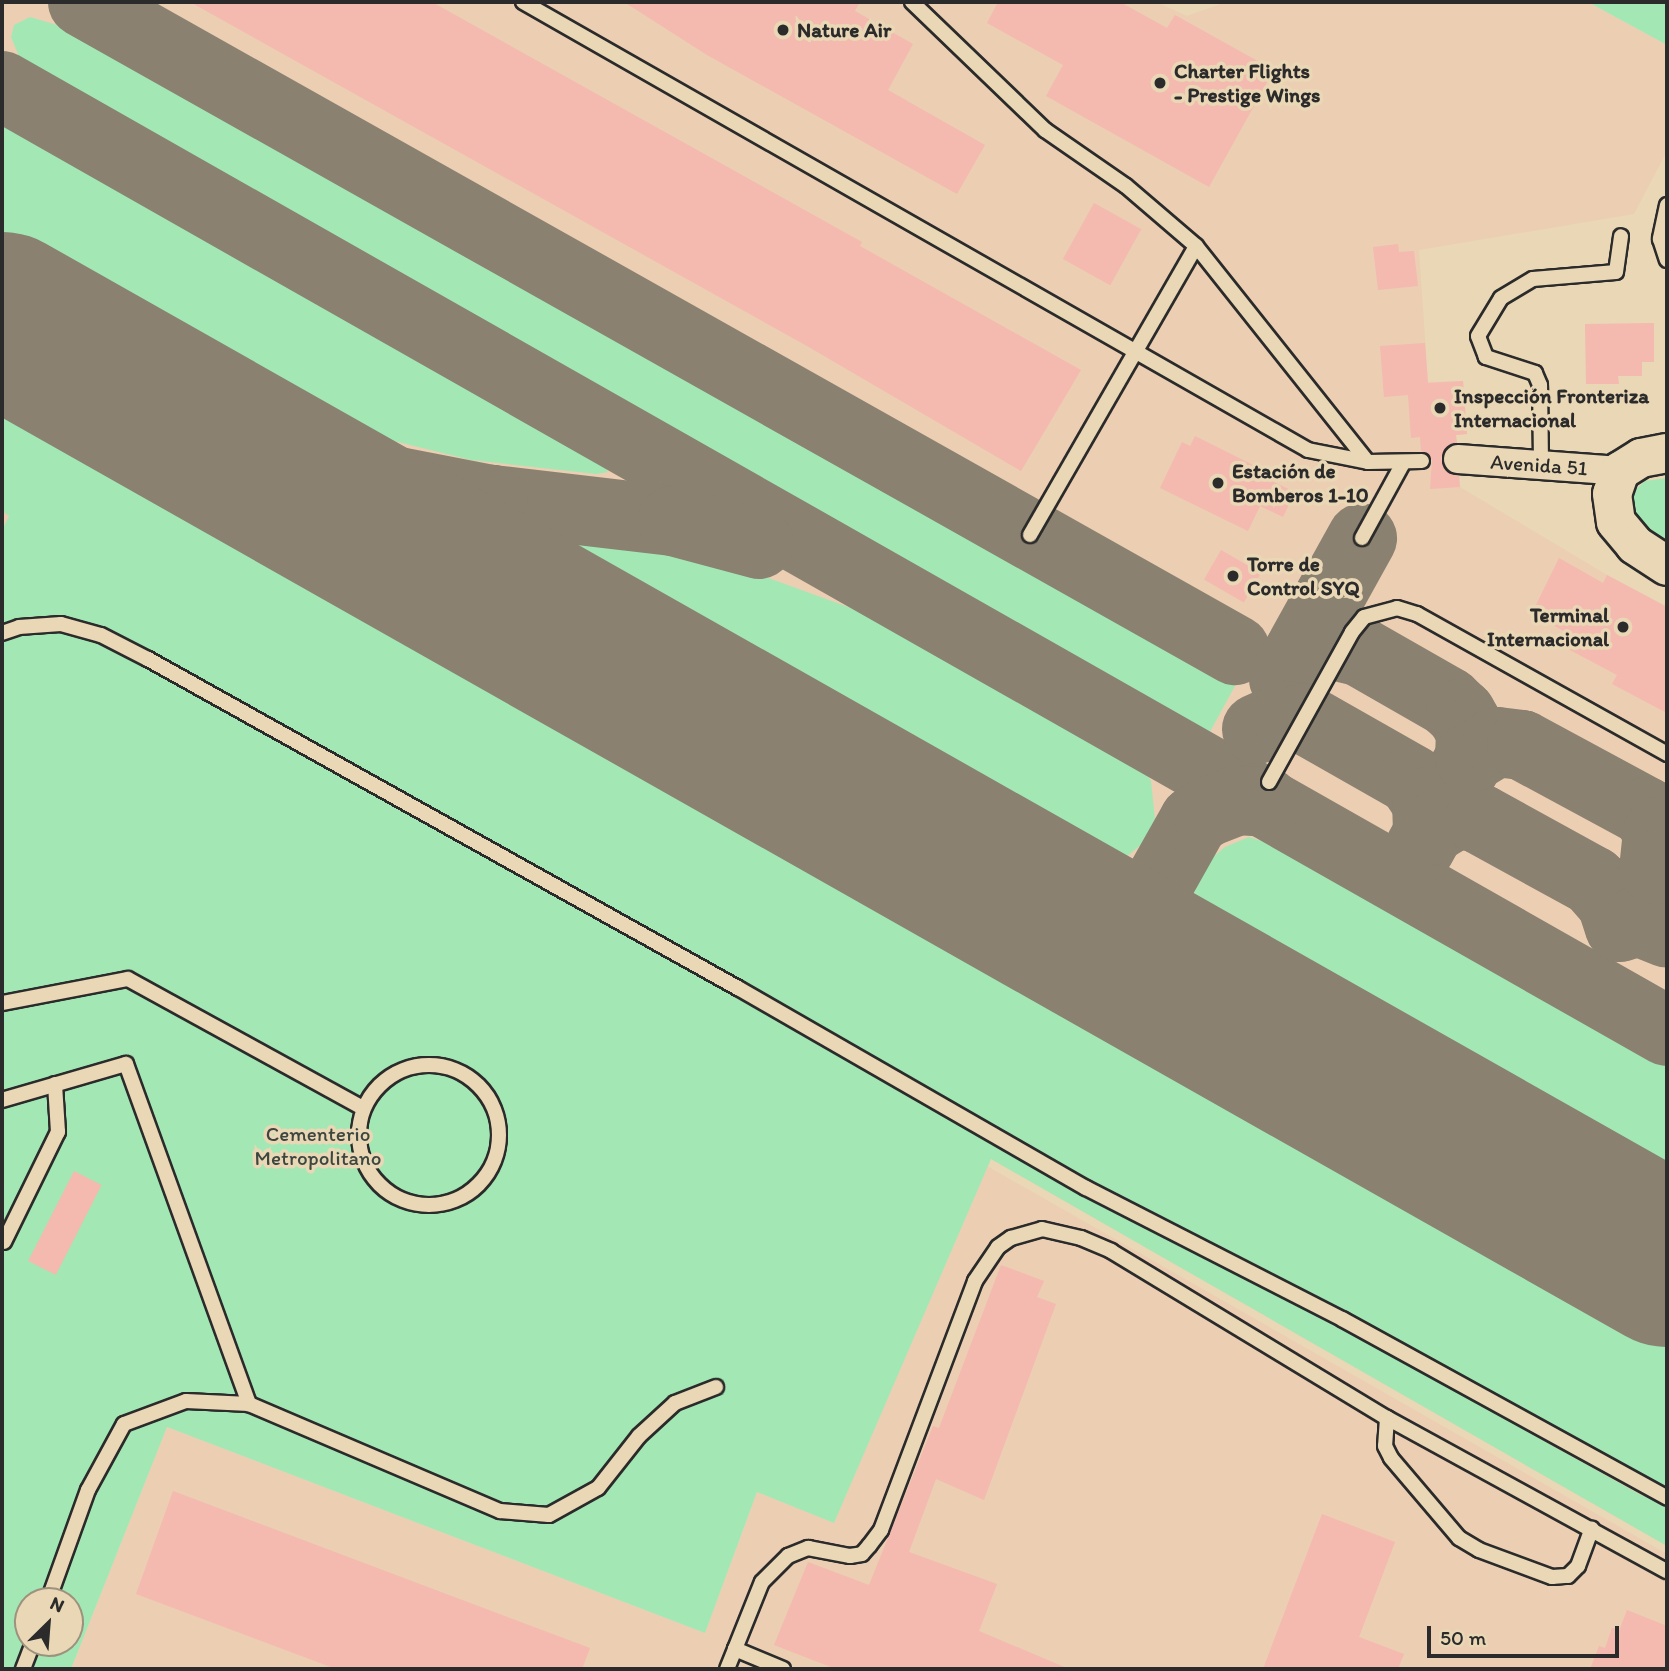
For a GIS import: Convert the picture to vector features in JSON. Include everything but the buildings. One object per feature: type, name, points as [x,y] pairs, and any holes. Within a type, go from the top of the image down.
[{"type":"main road","points":[[1620,471],[1641,458],[1667,453]]},
{"type":"main road","name":"Avenida 51","points":[[1620,471],[1612,494],[1616,522],[1635,545],[1667,566]]},
{"type":"street","name":"Avenida 51","points":[[1458,459],[1541,463],[1620,471]]},
{"type":"lane","points":[[523,2],[1307,450],[1368,462],[1422,461]]},
{"type":"lane","points":[[912,2],[1045,130],[1125,186],[1196,246],[1368,462]]},
{"type":"lane","points":[[1667,205],[1660,239],[1667,260]]},
{"type":"lane","points":[[1541,463],[1540,385],[1535,373],[1486,357],[1478,336],[1501,298],[1533,279],[1616,272],[1621,236]]},
{"type":"lane","points":[[1030,535],[1196,246]]},
{"type":"lane","points":[[1362,538],[1403,463]]},
{"type":"lane","points":[[1269,782],[1352,632],[1364,617],[1397,608],[1417,614],[1667,754]]},
{"type":"lane","points":[[2,633],[19,626],[61,624],[101,635],[148,659],[738,988],[1086,1188],[1342,1319],[1644,1489],[1667,1498]]},
{"type":"lane","points":[[2,1003],[128,979],[363,1108]]},
{"type":"lane","points":[[2,1100],[126,1063],[248,1404]]},
{"type":"lane","points":[[423,1064],[449,1066],[472,1078],[490,1098],[499,1135],[490,1173],[472,1192],[448,1203],[422,1205],[397,1198],[376,1182],[362,1160],[358,1134],[363,1108],[377,1086],[398,1071],[423,1064]]},
{"type":"lane","points":[[4,1242],[58,1132],[55,1084]]},
{"type":"lane","points":[[727,1669],[762,1582],[774,1567],[808,1548],[862,1554],[881,1530],[975,1282],[998,1247],[1028,1231],[1056,1230],[1111,1251],[1387,1418],[1667,1571]]},
{"type":"lane","points":[[53,1587],[88,1490],[124,1424],[187,1401],[248,1404],[500,1511],[550,1515],[598,1488],[639,1436],[675,1403],[716,1387]]},
{"type":"lane","points":[[1387,1418],[1385,1446],[1391,1458],[1460,1538],[1479,1550],[1552,1577],[1569,1576],[1578,1566],[1592,1528]]},
{"type":"lane","points":[[735,1649],[783,1669]]},
{"type":"shaded area","points":[[2,2],[1156,2],[1187,16],[1226,2],[1588,2],[1667,45],[1667,151],[1634,214],[1419,250],[1428,382],[1463,381],[1467,434],[1456,435],[1460,487],[1607,575],[1664,605],[1667,601],[1667,1546],[991,1159],[2,720]]},
{"type":"shaded area","points":[[987,1166],[1667,1554],[1667,1669],[71,1669],[76,1657],[84,1657],[84,1636],[167,1427],[705,1633],[757,1492],[834,1522]]},
{"type":"green space","points":[[1588,2],[1667,2],[1667,45]]},
{"type":"green space","points":[[30,17],[64,27],[69,18],[1241,675],[1206,739],[48,77],[20,59],[11,37],[14,25]]},
{"type":"green space","points":[[2,120],[605,467],[608,472],[596,474],[471,460],[345,429],[212,372],[2,253]]},
{"type":"green space","points":[[2,376],[1667,1323],[1667,1491],[1346,1313],[1089,1182],[742,982],[151,653],[104,629],[62,617],[17,620],[2,626],[2,530],[9,516],[2,511]]},
{"type":"green space","points":[[1667,478],[1667,542],[1637,522],[1630,506],[1633,492],[1645,481]]},
{"type":"green space","points":[[528,536],[687,556],[763,576],[851,608],[947,653],[1141,765],[1151,781],[1155,819],[1143,843],[1125,858],[1106,863],[1062,849],[514,538]]},
{"type":"green space","name":"Cementerio Metropolitano","points":[[60,630],[98,641],[145,664],[1641,1495],[1667,1504],[1667,1546],[991,1159],[834,1523],[757,1492],[705,1633],[167,1427],[84,1636],[84,1587],[14,1587],[14,1657],[76,1657],[71,1669],[2,1669],[2,638]]},
{"type":"green space","points":[[1249,837],[1277,846],[1667,1064],[1667,1193],[1216,940],[1196,914],[1194,889],[1207,862],[1225,847]]},
{"type":"taxiway","points":[[83,2],[1235,650]]},
{"type":"taxiway","points":[[2,86],[1667,1031]]},
{"type":"taxiway","points":[[151,402],[368,476],[492,500],[673,521],[759,544]]},
{"type":"taxiway","points":[[462,578],[454,537],[462,521],[492,500]]},
{"type":"taxiway","points":[[1284,679],[1362,538]]},
{"type":"taxiway","points":[[1296,657],[1324,643],[1359,651],[1448,702],[1461,714],[1471,731],[1470,758],[1420,848]]},
{"type":"taxiway","points":[[1257,729],[1286,716],[1303,718],[1412,780],[1427,802],[1428,831],[1451,817],[1468,814],[1480,819],[1593,881],[1612,903],[1620,927],[1638,921],[1667,933]]},
{"type":"taxiway","points":[[1470,758],[1497,742],[1522,745],[1646,812],[1658,832],[1654,869],[1667,860]]},
{"type":"taxiway","points":[[1077,926],[1117,921],[1145,908],[1194,821],[1207,812],[1238,800],[1266,802]]},
{"type":"taxiway","points":[[1145,908],[1147,943],[1167,976]]},
{"type":"taxiway","points":[[1662,1256],[1667,1256]]},
{"type":"runway","points":[[2,318],[1667,1260]]},
{"type":"place","name":"Nature Air","points":[[783,30]]},
{"type":"place","name":"Charter Flights - Prestige Wings","points":[[1160,83]]},
{"type":"place","name":"Inspección Fronteriza Internacional","points":[[1440,408]]},
{"type":"place","name":"Estación de Bomberos 1-10","points":[[1218,483]]},
{"type":"place","name":"Torre de Control SYQ","points":[[1233,576]]},
{"type":"place","name":"Terminal Internacional","points":[[1623,627]]}]
